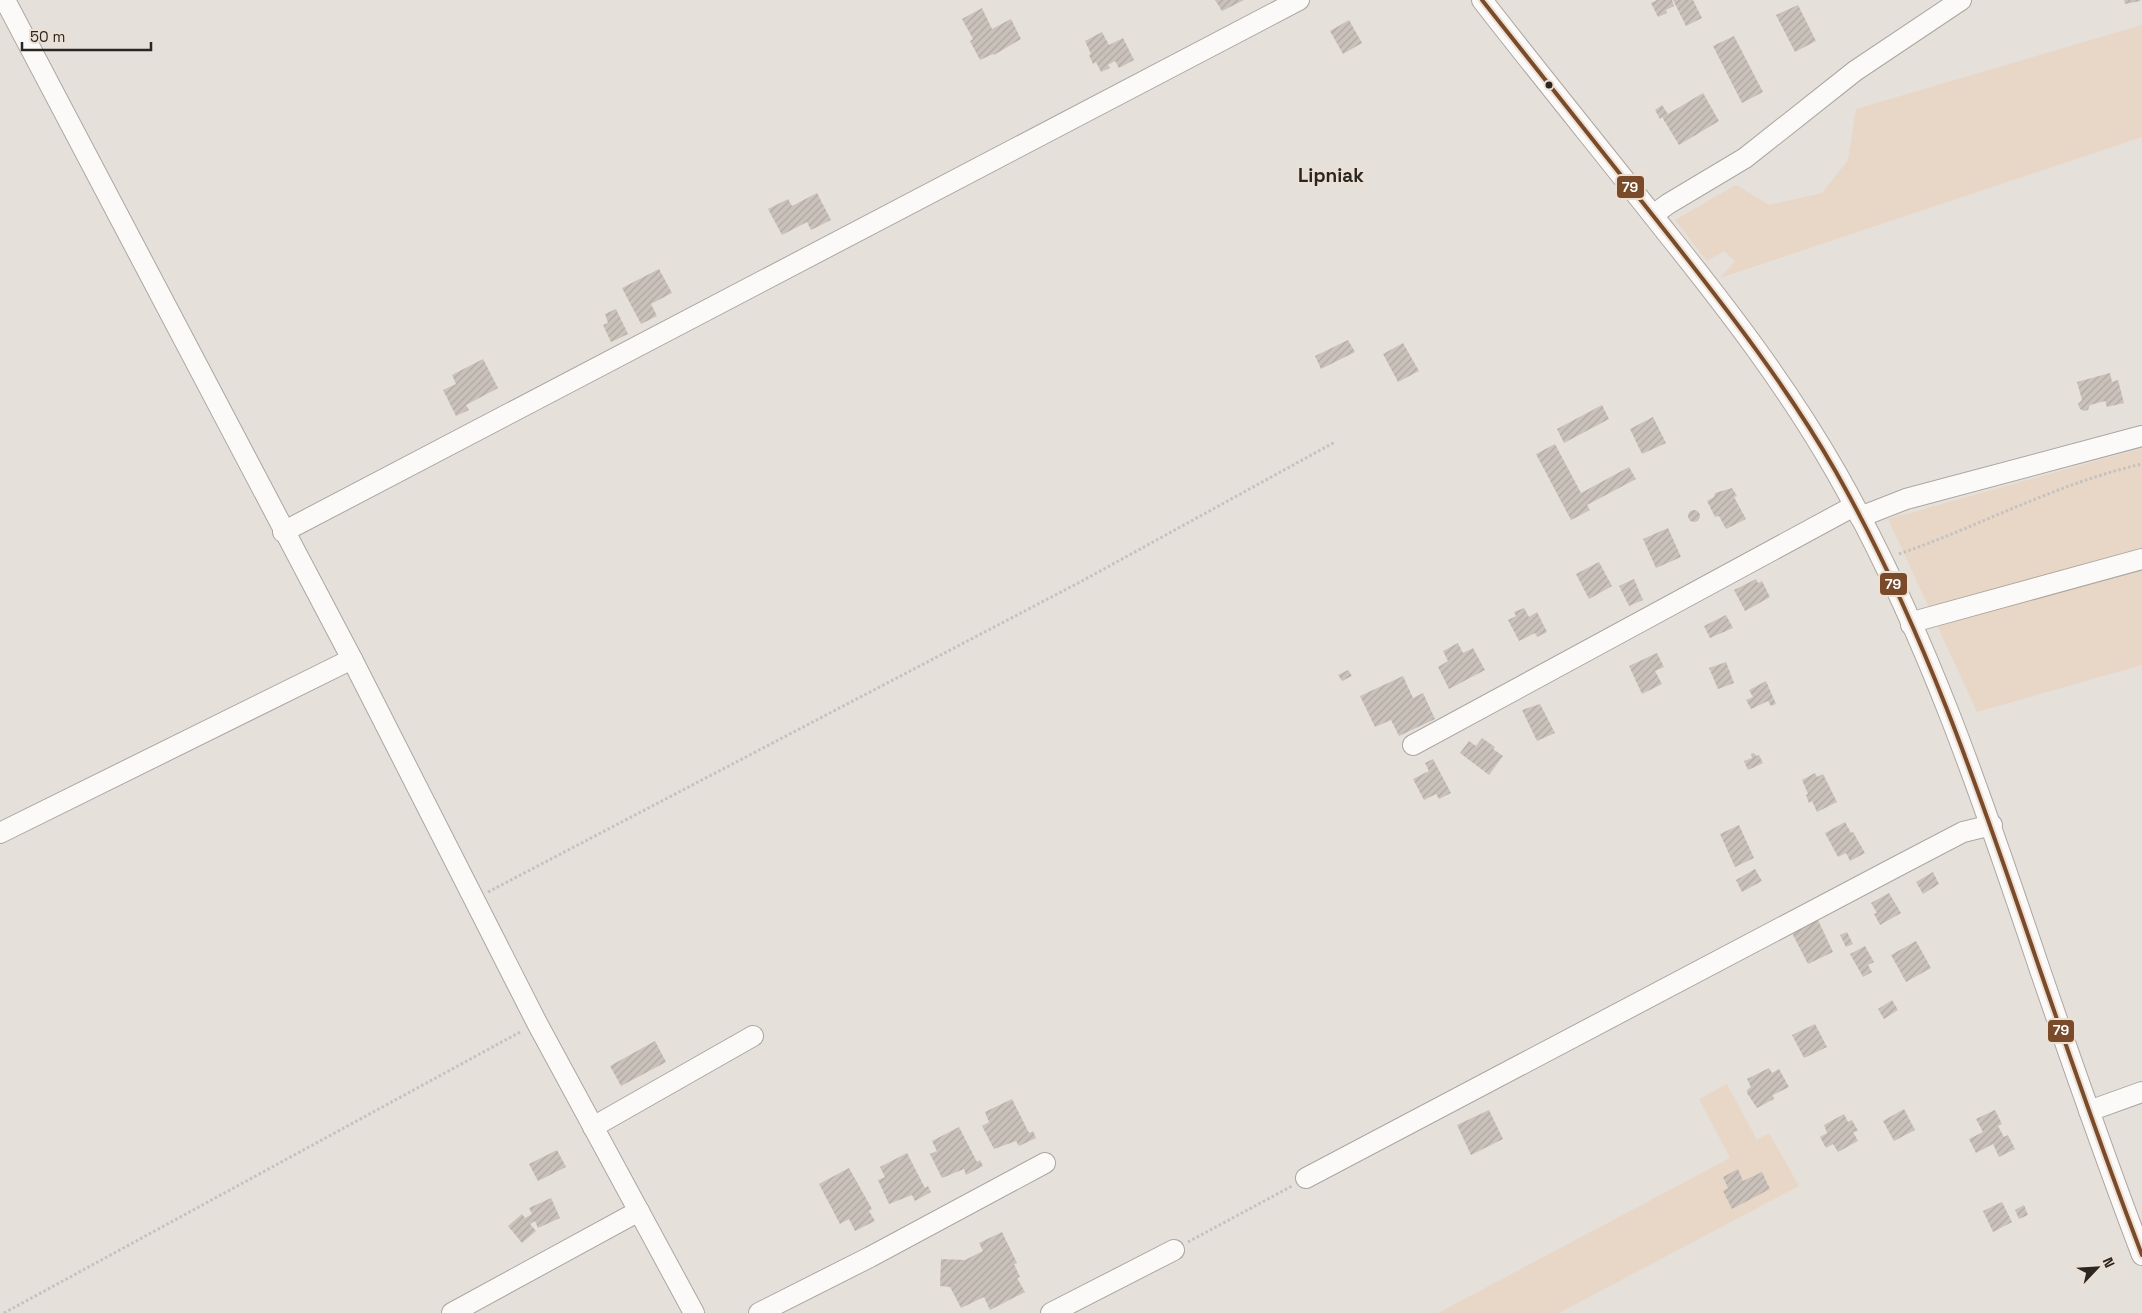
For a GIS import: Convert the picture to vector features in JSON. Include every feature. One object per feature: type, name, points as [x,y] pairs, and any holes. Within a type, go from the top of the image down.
[{"type":"street","points":[[5,0],[352,660],[537,1023],[694,1313]]},
{"type":"street","points":[[284,532],[1299,0]]},
{"type":"street","points":[[1482,0],[1653,215],[1782,384],[1824,452],[1857,511],[1911,624],[1954,726],[1992,825],[2089,1111],[2142,1255]]},
{"type":"street","points":[[1653,215],[1745,158],[1855,71],[1961,0]]},
{"type":"street","points":[[1413,745],[1857,511],[2142,436]]},
{"type":"street","points":[[1911,624],[2142,559]]},
{"type":"street","points":[[0,833],[352,660]]},
{"type":"street","points":[[1306,1178],[1963,832],[1992,825]]},
{"type":"street","points":[[593,1127],[754,1036]]},
{"type":"street","points":[[2089,1111],[2142,1092]]},
{"type":"street","points":[[759,1313],[870,1257],[1045,1163]]},
{"type":"street","points":[[452,1313],[639,1212]]},
{"type":"street","points":[[1052,1313],[1174,1250]]},
{"type":"path","points":[[475,899],[1082,581],[1335,442]]},
{"type":"path","points":[[1881,560],[1919,547],[2036,498],[2124,468],[2142,464]]},
{"type":"path","points":[[4,1313],[537,1023]]},
{"type":"path","points":[[1174,1250],[1306,1178]]},
{"type":"shaded area","points":[[2142,25],[2142,137],[1720,278],[1735,261],[1724,251],[1707,261],[1675,220],[1736,185],[1769,205],[1822,193],[1848,160],[1856,109]]},
{"type":"shaded area","points":[[2142,448],[2142,665],[1977,712],[1888,519]]},
{"type":"shaded area","points":[[1727,1084],[1757,1140],[1769,1133],[1799,1186],[1559,1313],[1438,1313],[1730,1158],[1699,1099]]},
{"type":"building","points":[[1215,0],[1244,0],[1222,11]]},
{"type":"building","points":[[1657,0],[1672,0],[1674,6],[1666,10],[1667,13],[1658,17],[1651,3]]},
{"type":"building","points":[[1673,0],[1693,0],[1702,18],[1686,26]]},
{"type":"building","points":[[2124,0],[2140,0],[2140,1],[2125,4]]},
{"type":"building","points":[[1798,5],[1816,41],[1795,52],[1776,15]]},
{"type":"building","points":[[982,8],[992,29],[1011,19],[1021,39],[994,55],[980,60],[970,41],[973,39],[962,19]]},
{"type":"building","points":[[1349,20],[1362,43],[1343,54],[1330,31]]},
{"type":"building","points":[[1102,32],[1109,45],[1123,38],[1134,60],[1119,68],[1115,61],[1108,65],[1110,68],[1101,72],[1096,62],[1093,64],[1085,41]]},
{"type":"building","points":[[1734,36],[1763,92],[1742,103],[1713,46]]},
{"type":"building","points":[[1703,93],[1719,121],[1679,145],[1662,117],[1660,119],[1655,110],[1662,105],[1668,114]]},
{"type":"building","points":[[817,193],[831,220],[811,230],[807,222],[782,235],[768,209],[788,199],[792,206]]},
{"type":"building","points":[[659,269],[672,293],[651,304],[657,316],[641,324],[622,288]]},
{"type":"building","points":[[616,309],[628,334],[611,342],[603,325],[608,323],[605,314]]},
{"type":"building","points":[[1348,340],[1355,352],[1321,369],[1315,356]]},
{"type":"building","points":[[1403,343],[1419,371],[1398,382],[1383,354]]},
{"type":"building","points":[[483,359],[498,388],[466,405],[469,410],[456,416],[443,390],[456,384],[452,375]]},
{"type":"building","points":[[2110,373],[2112,382],[2118,380],[2124,403],[2107,407],[2105,401],[2090,405],[2088,410],[2080,409],[2078,404],[2082,400],[2077,382]]},
{"type":"building","points":[[1602,405],[1609,419],[1564,443],[1557,429]]},
{"type":"building","points":[[1653,417],[1666,443],[1642,454],[1630,429]]},
{"type":"building","points":[[1555,444],[1581,493],[1629,467],[1636,479],[1587,505],[1590,510],[1571,520],[1536,454]]},
{"type":"building","points":[[1732,488],[1737,496],[1734,497],[1746,519],[1726,529],[1719,516],[1715,517],[1707,501],[1714,497],[1715,493]]},
{"type":"building","points":[[1696,510],[1699,511],[1699,521],[1692,522],[1689,521],[1688,514],[1689,511]]},
{"type":"building","points":[[1668,528],[1681,557],[1656,568],[1643,539]]},
{"type":"building","points":[[1599,562],[1612,586],[1589,599],[1576,574]]},
{"type":"building","points":[[1634,579],[1643,600],[1629,606],[1619,586]]},
{"type":"building","points":[[1756,579],[1758,583],[1762,581],[1770,597],[1745,611],[1734,590]]},
{"type":"building","points":[[1524,608],[1529,617],[1537,612],[1547,632],[1537,637],[1535,633],[1519,641],[1508,620],[1516,616],[1514,612]]},
{"type":"building","points":[[1726,615],[1733,628],[1710,638],[1704,626]]},
{"type":"building","points":[[1458,643],[1463,653],[1473,648],[1485,670],[1449,689],[1438,667],[1448,661],[1443,651]]},
{"type":"building","points":[[1657,653],[1664,667],[1655,671],[1662,684],[1642,694],[1629,666]]},
{"type":"building","points":[[1726,662],[1734,683],[1718,689],[1709,668]]},
{"type":"building","points":[[1348,670],[1352,676],[1342,681],[1338,675]]},
{"type":"building","points":[[1403,676],[1413,698],[1423,693],[1435,719],[1399,736],[1391,720],[1375,727],[1360,696]]},
{"type":"building","points":[[1766,681],[1776,704],[1771,706],[1768,701],[1751,709],[1746,700],[1753,697],[1749,690]]},
{"type":"building","points":[[1540,704],[1555,733],[1537,741],[1522,710]]},
{"type":"building","points":[[1482,738],[1495,747],[1493,749],[1503,756],[1489,775],[1460,753],[1469,741],[1476,746]]},
{"type":"building","points":[[1754,753],[1756,756],[1759,755],[1763,763],[1748,770],[1744,761],[1752,758],[1751,754]]},
{"type":"building","points":[[1433,759],[1451,793],[1439,799],[1436,794],[1424,800],[1413,779],[1429,771],[1425,763]]},
{"type":"building","points":[[1815,773],[1817,777],[1823,774],[1837,802],[1817,812],[1812,801],[1809,803],[1806,795],[1808,794],[1802,780]]},
{"type":"building","points":[[1845,822],[1865,853],[1850,861],[1846,853],[1838,857],[1825,833]]},
{"type":"building","points":[[1739,825],[1754,858],[1735,867],[1720,834]]},
{"type":"building","points":[[1755,869],[1762,881],[1742,892],[1736,880]]},
{"type":"building","points":[[1933,872],[1939,884],[1923,894],[1916,882]]},
{"type":"building","points":[[1889,893],[1901,913],[1880,925],[1874,914],[1877,913],[1871,903]]},
{"type":"building","points":[[1818,920],[1833,952],[1808,964],[1792,933]]},
{"type":"building","points":[[1847,932],[1853,944],[1846,947],[1840,935]]},
{"type":"building","points":[[1916,941],[1931,968],[1906,982],[1891,955]]},
{"type":"building","points":[[1865,946],[1874,962],[1868,965],[1872,972],[1863,977],[1850,954]]},
{"type":"building","points":[[1892,1000],[1898,1010],[1884,1019],[1878,1009]]},
{"type":"building","points":[[1815,1024],[1827,1047],[1804,1058],[1792,1035]]},
{"type":"building","points":[[655,1041],[666,1062],[621,1086],[610,1066]]},
{"type":"building","points":[[1769,1068],[1772,1073],[1779,1069],[1789,1087],[1773,1095],[1774,1099],[1757,1108],[1747,1093],[1747,1090],[1751,1087],[1747,1079]]},
{"type":"building","points":[[1012,1099],[1029,1133],[1033,1131],[1036,1138],[1019,1146],[1016,1141],[994,1149],[982,1126],[989,1122],[985,1112]]},
{"type":"building","points":[[1904,1109],[1915,1130],[1894,1141],[1883,1121]]},
{"type":"building","points":[[1489,1110],[1503,1139],[1471,1155],[1457,1125]]},
{"type":"building","points":[[1995,1110],[2002,1124],[1998,1126],[2004,1137],[2008,1135],[2015,1149],[1999,1157],[1993,1144],[1976,1153],[1969,1139],[1983,1132],[1976,1119]]},
{"type":"building","points":[[1844,1114],[1848,1122],[1852,1120],[1858,1131],[1853,1132],[1858,1141],[1838,1152],[1833,1144],[1826,1148],[1820,1137],[1827,1133],[1824,1125]]},
{"type":"building","points":[[959,1127],[977,1162],[980,1160],[983,1166],[966,1175],[964,1169],[942,1178],[930,1154],[937,1151],[932,1141]]},
{"type":"building","points":[[557,1150],[566,1167],[538,1181],[529,1164]]},
{"type":"building","points":[[907,1153],[925,1188],[928,1186],[931,1192],[915,1201],[912,1195],[889,1204],[878,1180],[885,1177],[880,1167]]},
{"type":"building","points":[[849,1168],[872,1209],[869,1211],[875,1221],[855,1231],[849,1219],[840,1224],[819,1184]]},
{"type":"building","points":[[1738,1169],[1743,1181],[1762,1172],[1770,1189],[1732,1209],[1723,1191],[1728,1188],[1723,1177]]},
{"type":"building","points":[[551,1198],[560,1218],[538,1228],[535,1221],[530,1224],[536,1231],[522,1243],[508,1226],[522,1214],[525,1218],[532,1214],[529,1208]]},
{"type":"building","points":[[2002,1202],[2012,1222],[1993,1232],[1983,1211]]},
{"type":"building","points":[[2024,1205],[2028,1215],[2019,1219],[2015,1210]]},
{"type":"building","points":[[1002,1232],[1017,1263],[1014,1264],[1020,1277],[1017,1278],[1025,1292],[990,1310],[984,1297],[961,1308],[950,1287],[940,1286],[941,1259],[965,1260],[983,1251],[979,1243]]},
{"type":"transit line","name":"79","points":[[1482,0],[1736,322],[1818,441],[1868,532],[1897,592],[1950,716],[2142,1255]]},
{"type":"district","name":"Lipniak","points":[[1331,175]]}]
